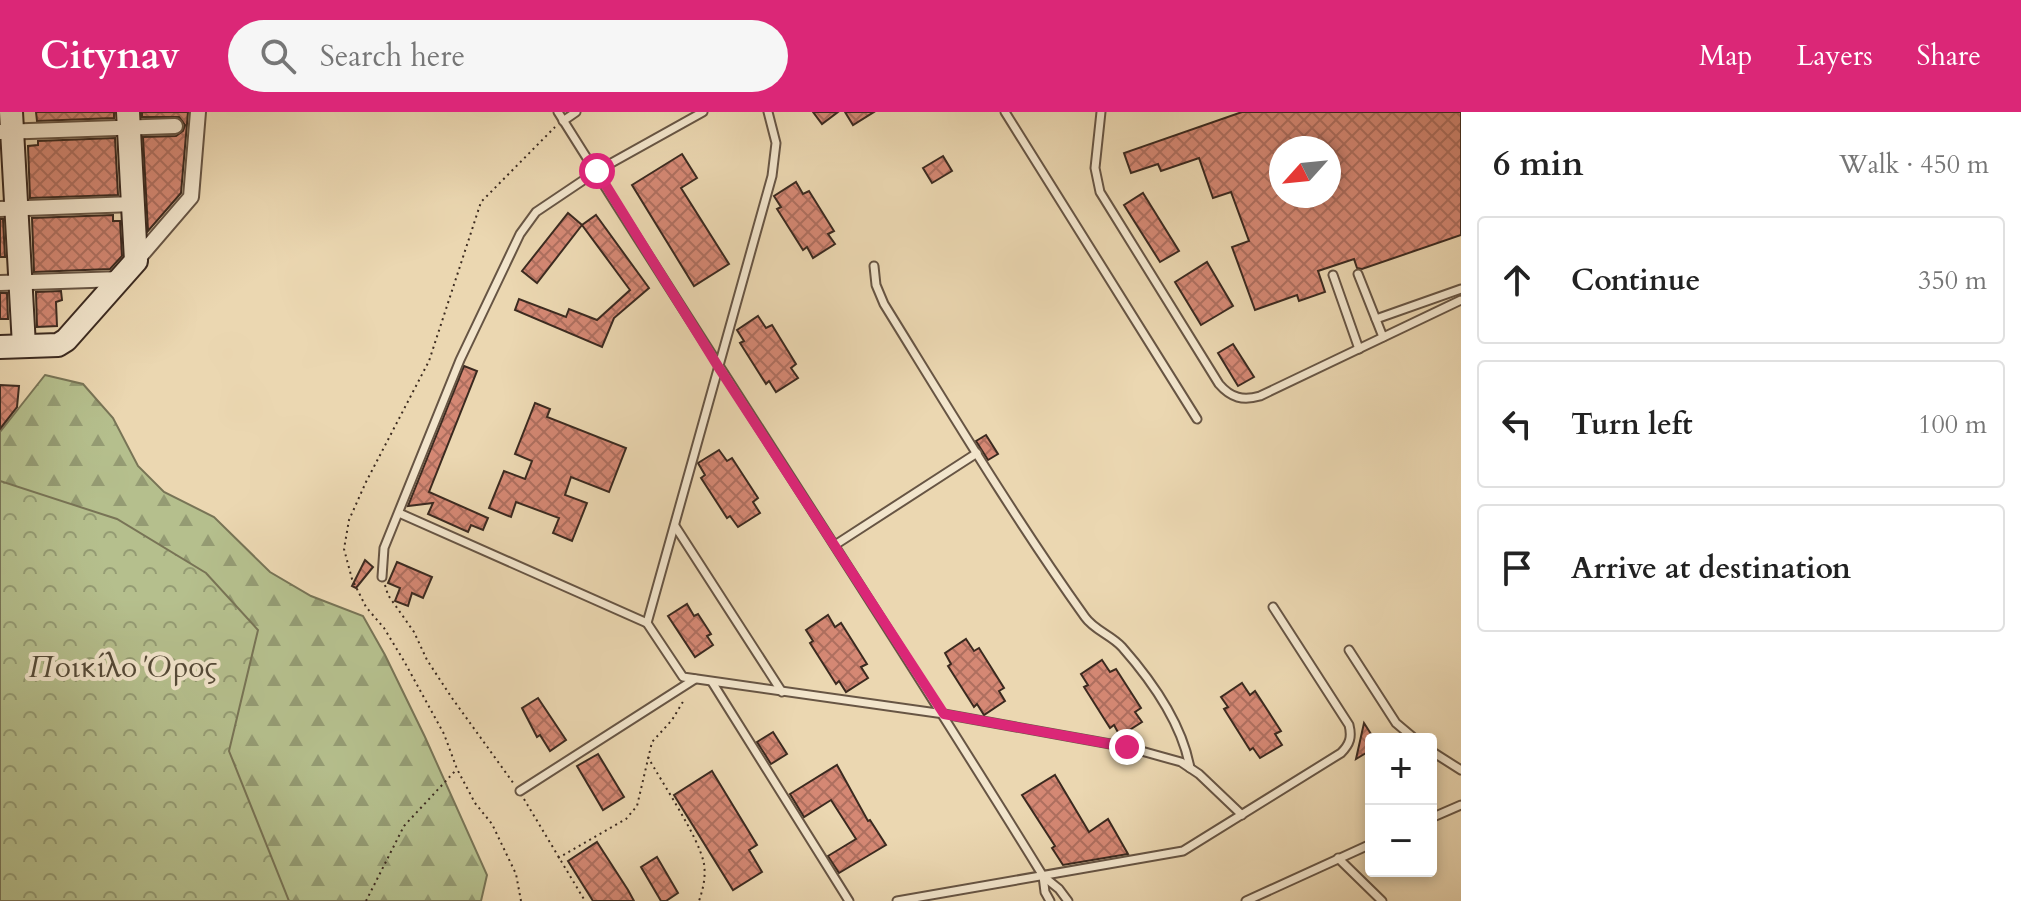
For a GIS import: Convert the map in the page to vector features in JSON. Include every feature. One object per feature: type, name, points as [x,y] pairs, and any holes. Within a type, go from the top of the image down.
[{"type":"street","points":[[0,347],[58,345],[66,340],[191,197],[198,112]]},
{"type":"street","points":[[129,120],[136,261]]},
{"type":"street","points":[[24,346],[10,283],[8,125],[129,120],[175,126]]},
{"type":"street","points":[[8,209],[133,204]]},
{"type":"street","points":[[10,283],[121,279]]},
{"type":"lane","points":[[558,112],[719,368],[944,714],[1043,876],[1068,901]]},
{"type":"lane","points":[[563,121],[576,112]]},
{"type":"lane","points":[[382,577],[384,548],[460,360],[520,234],[536,212],[597,171],[703,112]]},
{"type":"lane","points":[[647,623],[772,176],[776,143],[768,112]]},
{"type":"lane","points":[[1005,112],[1197,419]]},
{"type":"lane","points":[[1101,112],[1095,168],[1100,192],[1225,391],[1247,400],[1260,396],[1461,300]]},
{"type":"lane","points":[[874,266],[876,285],[884,304],[977,453],[1087,620],[1120,645],[1147,679],[1177,725],[1190,768]]},
{"type":"lane","points":[[1358,274],[1383,337]]},
{"type":"lane","points":[[1333,275],[1359,349]]},
{"type":"lane","points":[[1376,319],[1461,289]]},
{"type":"lane","points":[[835,545],[977,453]]},
{"type":"lane","points":[[399,513],[647,623],[683,677],[944,714],[1127,747],[1181,762],[1242,815]]},
{"type":"lane","points":[[674,526],[782,692]]},
{"type":"lane","points":[[897,901],[1170,855],[1194,845],[1341,753],[1348,745],[1351,734],[1343,712],[1273,607]]},
{"type":"lane","points":[[1349,650],[1396,723],[1408,733]]},
{"type":"lane","points":[[520,791],[695,679]]},
{"type":"lane","points":[[712,682],[849,901]]},
{"type":"lane","points":[[1437,755],[1460,768]]},
{"type":"lane","points":[[1437,815],[1461,805]]},
{"type":"lane","points":[[1246,901],[1365,847]]},
{"type":"lane","points":[[1338,858],[1382,901]]},
{"type":"lane","points":[[1043,876],[1050,901]]},
{"type":"path","points":[[382,577],[388,595],[414,632],[427,660],[520,791],[585,901]]},
{"type":"path","points":[[558,858],[626,819],[637,806],[652,742],[672,720],[684,699],[686,687]]},
{"type":"path","points":[[647,757],[704,863],[704,885],[699,901]]},
{"type":"path","points":[[366,901],[404,826],[457,769],[475,803],[492,824],[516,874],[521,901]]},
{"type":"green space","points":[[45,375],[83,384],[113,418],[138,466],[164,492],[214,517],[270,572],[311,596],[363,616],[425,737],[487,875],[481,901],[98,901],[0,607],[0,432]]},
{"type":"green space","name":"Ποικίλο Όρος","points":[[0,481],[117,519],[206,573],[258,630],[229,751],[289,901],[0,901]]},
{"type":"building","points":[[36,112],[114,112],[114,118],[37,121]]},
{"type":"building","points":[[142,112],[188,112],[181,193],[148,231],[143,137],[176,136],[185,125],[179,117],[142,117]]},
{"type":"building","points":[[813,112],[838,112],[822,124]]},
{"type":"building","points":[[845,112],[874,112],[853,125]]},
{"type":"building","points":[[1242,112],[1461,112],[1461,235],[1362,269],[1357,268],[1354,259],[1318,271],[1325,292],[1299,301],[1297,295],[1255,310],[1232,247],[1249,241],[1231,192],[1213,198],[1199,158],[1161,171],[1158,164],[1131,173],[1124,153]]},
{"type":"building","points":[[115,138],[118,195],[30,198],[28,146],[38,145],[38,141]]},
{"type":"building","points":[[682,154],[697,178],[681,188],[729,264],[694,286],[632,185]]},
{"type":"building","points":[[943,156],[952,171],[932,183],[923,168]]},
{"type":"building","points":[[796,182],[803,194],[809,191],[834,231],[828,234],[835,244],[813,258],[807,247],[803,250],[777,209],[781,207],[774,196]]},
{"type":"building","points":[[1143,193],[1179,251],[1160,262],[1124,205]]},
{"type":"building","points":[[568,213],[582,225],[537,283],[522,271]]},
{"type":"building","points":[[113,215],[113,221],[120,221],[122,256],[110,269],[34,272],[32,218]]},
{"type":"building","points":[[596,215],[649,288],[614,318],[602,347],[515,310],[519,299],[566,317],[569,309],[597,320],[630,290],[582,225]]},
{"type":"building","points":[[0,219],[3,219],[5,257],[0,257]]},
{"type":"building","points":[[1207,262],[1233,306],[1201,325],[1175,282]]},
{"type":"building","points":[[61,291],[62,300],[56,302],[57,326],[37,327],[36,292]]},
{"type":"building","points":[[0,293],[7,293],[8,319],[0,319]]},
{"type":"building","points":[[758,316],[766,328],[772,325],[796,364],[791,368],[798,378],[776,392],[769,381],[766,384],[740,343],[744,341],[737,330]]},
{"type":"building","points":[[1233,344],[1254,377],[1238,386],[1218,353]]},
{"type":"building","points":[[464,366],[477,371],[429,492],[488,518],[483,530],[471,525],[468,532],[428,514],[433,503],[408,506]]},
{"type":"building","points":[[0,385],[19,386],[17,407],[0,429]]},
{"type":"building","points":[[535,403],[550,409],[547,417],[626,448],[609,492],[571,477],[565,495],[587,503],[572,541],[553,533],[559,518],[516,502],[511,517],[489,508],[504,471],[525,479],[532,461],[515,454]]},
{"type":"building","points":[[986,435],[998,454],[988,460],[976,441]]},
{"type":"building","points":[[719,450],[727,461],[732,458],[758,498],[753,502],[760,513],[738,527],[730,516],[727,518],[701,478],[705,475],[698,463]]},
{"type":"building","points":[[365,560],[373,567],[356,588],[352,586]]},
{"type":"building","points":[[397,562],[432,577],[423,598],[412,593],[408,606],[395,601],[400,588],[388,583]]},
{"type":"building","points":[[687,604],[711,634],[707,636],[713,645],[695,657],[668,616]]},
{"type":"building","points":[[828,615],[835,627],[841,623],[867,664],[861,667],[868,678],[846,692],[839,681],[836,684],[810,643],[813,641],[806,630]]},
{"type":"building","points":[[966,639],[974,651],[979,648],[1004,688],[999,691],[1005,701],[984,715],[977,704],[974,707],[948,666],[951,664],[945,653]]},
{"type":"building","points":[[1102,660],[1110,672],[1116,669],[1141,708],[1135,712],[1142,722],[1120,736],[1114,725],[1110,728],[1084,687],[1088,685],[1081,674]]},
{"type":"building","points":[[1242,683],[1250,695],[1255,691],[1281,731],[1275,734],[1282,745],[1260,758],[1253,748],[1250,750],[1224,709],[1228,707],[1221,697]]},
{"type":"building","points":[[538,698],[566,740],[550,751],[540,735],[537,737],[522,708]]},
{"type":"building","points":[[1364,723],[1370,733],[1365,733],[1365,754],[1356,759]]},
{"type":"building","points":[[773,732],[787,754],[771,764],[757,742]]},
{"type":"building","points":[[598,754],[624,797],[603,810],[577,766]]},
{"type":"building","points":[[837,765],[868,821],[886,845],[839,873],[828,856],[856,839],[831,800],[804,817],[790,794]]},
{"type":"building","points":[[712,771],[757,845],[749,850],[762,872],[733,890],[674,795]]},
{"type":"building","points":[[1055,775],[1089,832],[1108,819],[1128,854],[1063,865],[1052,848],[1055,846],[1022,795]]},
{"type":"building","points":[[597,842],[634,901],[593,901],[568,861]]},
{"type":"building","points":[[657,857],[678,893],[666,901],[661,901],[641,867]]},
{"type":"route","points":[[597,171],[719,368],[944,714],[1127,747]]}]
